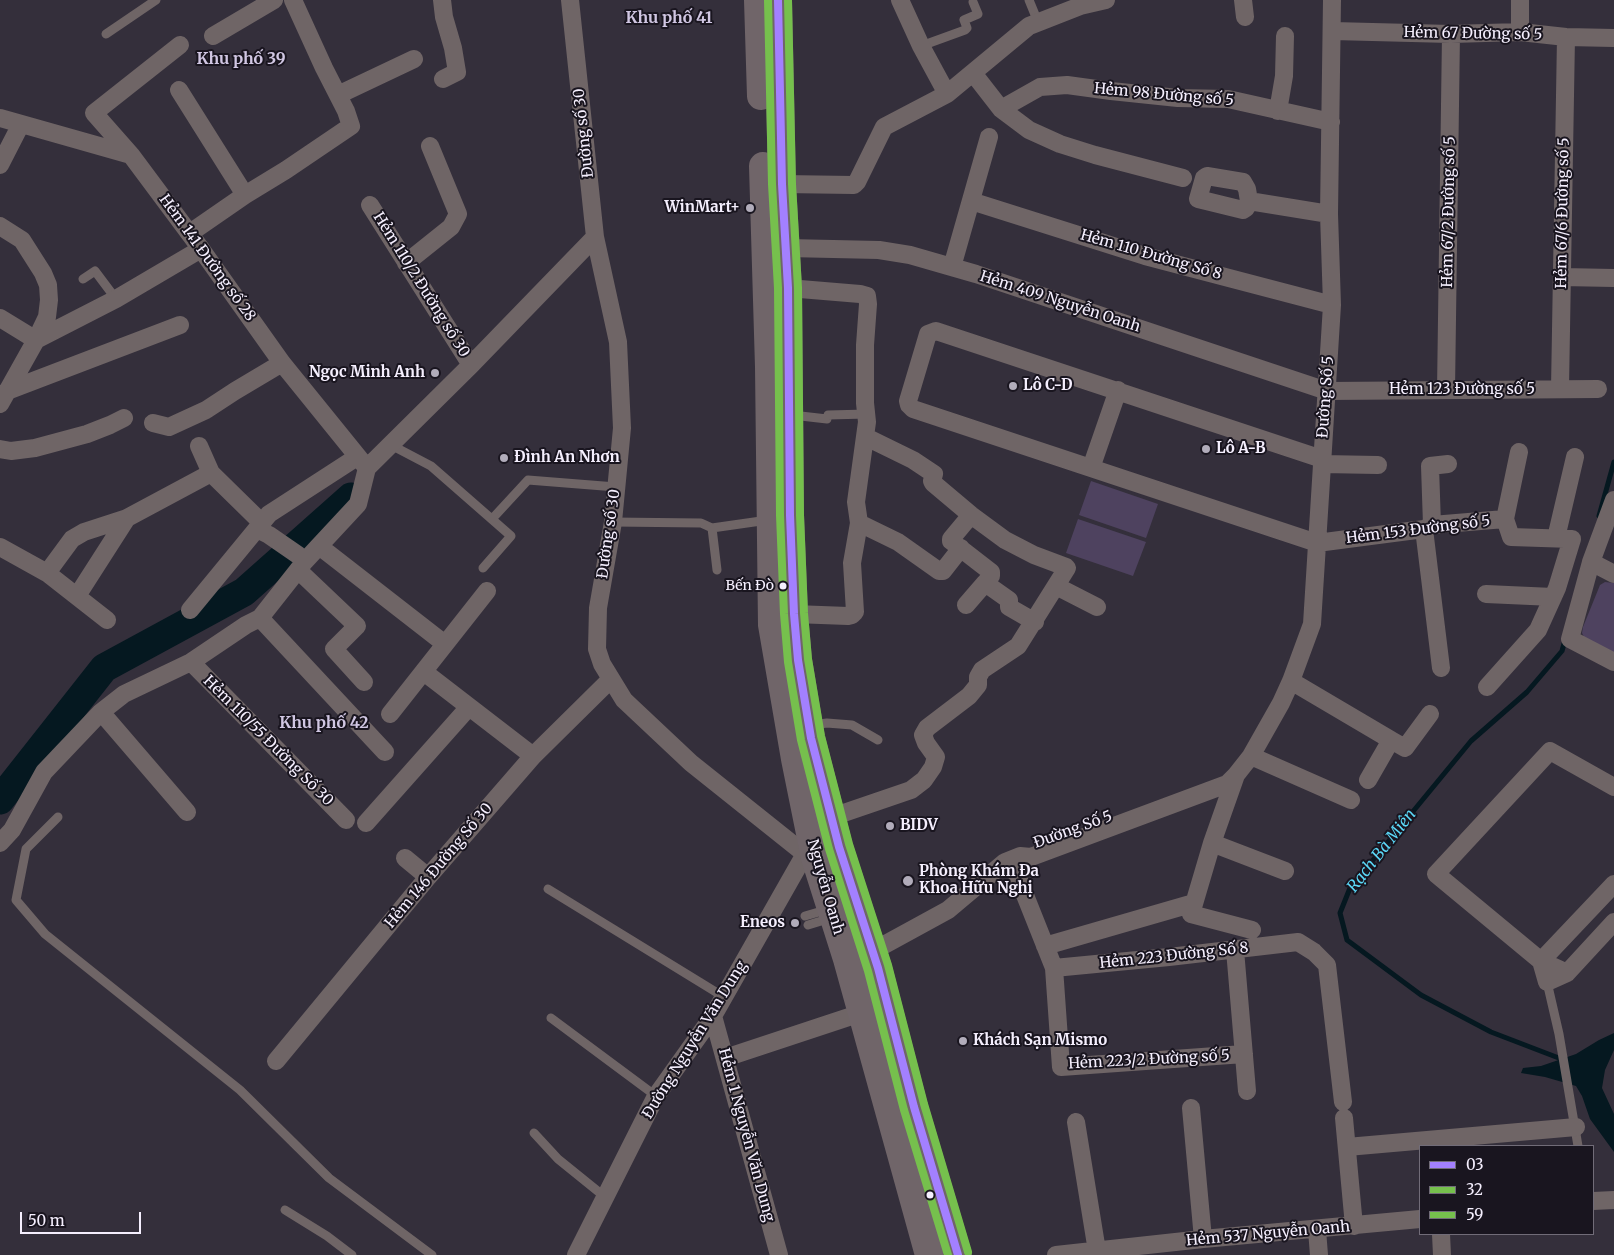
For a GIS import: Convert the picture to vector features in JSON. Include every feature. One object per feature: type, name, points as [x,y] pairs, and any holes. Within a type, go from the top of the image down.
[{"type":"main road","name":"Nguyễn Oanh","points":[[758,0],[769,367],[772,624],[795,759],[820,854],[873,951],[914,1107],[958,1255]]},
{"type":"main road","name":"Nguyễn Oanh","points":[[778,0],[782,184],[787,248],[790,515],[794,614],[798,660],[809,726],[832,817],[820,854],[819,917],[847,959],[929,1255]]},
{"type":"main road","points":[[847,959],[873,951]]},
{"type":"street","points":[[213,36],[274,0]]},
{"type":"street","points":[[190,233],[351,126],[346,111],[293,0]]},
{"type":"street","points":[[442,0],[444,17],[453,48],[457,72],[442,79]]},
{"type":"street","name":"Đường số 30","points":[[570,0],[596,237],[618,342],[622,428],[613,522],[598,608],[597,649],[602,664],[624,700],[692,763],[820,854]]},
{"type":"street","points":[[900,0],[921,46],[947,94]]},
{"type":"street","points":[[782,184],[854,185],[884,127],[947,94],[1033,24],[1080,6],[1106,0]]},
{"type":"street","name":"Đường Số 5","points":[[873,951],[948,910],[1005,862],[1016,858],[1025,847],[1225,774],[1236,775],[1252,756],[1281,703],[1291,682],[1312,624],[1332,305],[1329,214],[1332,0]]},
{"type":"street","points":[[1520,0],[1520,32]]},
{"type":"street","name":"Hẻm 67 Đường số 5","points":[[1333,31],[1451,34],[1520,32],[1566,37],[1614,38]]},
{"type":"street","name":"Hẻm 67/2 Đường số 5","points":[[1446,390],[1451,34]]},
{"type":"street","points":[[1278,111],[1284,76],[1285,36]]},
{"type":"street","name":"Hẻm 67/6 Đường số 5","points":[[1560,389],[1566,37]]},
{"type":"street","name":"Hẻm 141 Đường số 28","points":[[180,46],[94,113],[131,155],[190,233],[282,363],[362,463]]},
{"type":"street","points":[[338,95],[414,59]]},
{"type":"street","points":[[973,73],[1002,109],[1029,130],[1060,144],[1095,155],[1183,178]]},
{"type":"street","name":"Hẻm 98 Đường số 5","points":[[1002,109],[1040,87],[1067,85],[1178,98],[1228,98],[1331,122]]},
{"type":"street","points":[[178,90],[245,195]]},
{"type":"street","points":[[0,118],[131,155]]},
{"type":"street","points":[[0,166],[21,124]]},
{"type":"street","points":[[952,267],[989,137]]},
{"type":"street","points":[[406,263],[451,227],[458,214],[430,146]]},
{"type":"street","points":[[1249,201],[1329,214]]},
{"type":"street","name":"Hẻm 110 Đường Số 8","points":[[971,202],[1145,256],[1332,305]]},
{"type":"street","name":"Hẻm 110/2 Đường số 30","points":[[370,205],[471,365]]},
{"type":"street","points":[[0,226],[22,240],[43,272],[48,285],[49,300],[47,317],[3,398]]},
{"type":"street","points":[[190,610],[269,514],[391,445],[596,237]]},
{"type":"street","name":"Hẻm 409 Nguyễn Oanh","points":[[787,248],[879,250],[910,255],[952,267],[1327,390]]},
{"type":"street","points":[[36,340],[116,299],[201,249]]},
{"type":"street","points":[[1562,277],[1614,278]]},
{"type":"street","points":[[788,288],[867,296],[866,437],[856,502],[859,523],[852,563],[855,612],[848,616],[794,614]]},
{"type":"street","points":[[0,318],[36,340]]},
{"type":"street","points":[[3,398],[180,325]]},
{"type":"street","points":[[1317,543],[913,409],[909,406],[908,401],[928,334],[936,331],[1118,390],[1322,462],[1378,465]]},
{"type":"street","points":[[153,423],[169,427],[206,410],[282,363]]},
{"type":"street","name":"Hẻm 123 Đường số 5","points":[[1327,390],[1598,389]]},
{"type":"street","points":[[1091,468],[1118,390]]},
{"type":"street","points":[[0,449],[11,451],[35,448],[87,434],[124,418]]},
{"type":"street","points":[[832,817],[911,790],[924,780],[936,760],[935,754],[926,743],[923,735],[927,728],[970,696],[978,685],[978,677],[982,670],[1018,646],[1035,622],[1066,570],[1066,566],[1034,555],[1006,540],[971,516],[932,483],[934,474],[913,460],[866,437]]},
{"type":"street","points":[[199,446],[211,473],[259,526],[300,562],[357,626],[334,648],[364,682]]},
{"type":"street","points":[[1505,519],[1519,452]]},
{"type":"street","points":[[1487,687],[1538,630],[1553,596],[1572,539],[1556,538],[1575,457]]},
{"type":"street","points":[[0,843],[12,830],[44,772],[101,712],[124,694],[191,662],[246,625],[260,618],[300,562],[358,504],[362,463]]},
{"type":"street","points":[[1441,668],[1428,527],[1430,466],[1448,464]]},
{"type":"street","points":[[47,574],[72,539],[84,532],[127,518],[211,473]]},
{"type":"street","points":[[1614,500],[1591,562],[1570,639],[1614,662]]},
{"type":"street","points":[[966,605],[991,576],[991,572],[951,541],[951,538],[971,516]]},
{"type":"street","points":[[77,596],[127,518]]},
{"type":"street","name":"Hẻm 153 Đường số 5","points":[[1317,543],[1428,527],[1505,519],[1510,537],[1556,538]]},
{"type":"street","points":[[859,523],[898,542],[939,572],[943,571],[961,548]]},
{"type":"street","points":[[318,546],[445,644]]},
{"type":"street","points":[[0,547],[47,574],[107,620]]},
{"type":"street","points":[[1591,562],[1614,574]]},
{"type":"street","points":[[985,583],[1009,600],[1009,607],[1035,622]]},
{"type":"street","points":[[1056,586],[1097,608]]},
{"type":"street","points":[[390,714],[487,591]]},
{"type":"street","points":[[1486,594],[1553,596]]},
{"type":"street","points":[[260,618],[385,752]]},
{"type":"street","name":"Hẻm 110/55 Đường Số 30","points":[[191,662],[346,820]]},
{"type":"street","points":[[424,672],[533,756]]},
{"type":"street","name":"Hẻm 146 Đường Số 30","points":[[276,1061],[428,877],[533,756],[611,679]]},
{"type":"street","points":[[1291,682],[1405,748],[1430,714]]},
{"type":"street","points":[[366,823],[469,707]]},
{"type":"street","points":[[101,712],[187,812]]},
{"type":"street","points":[[1368,780],[1391,740]]},
{"type":"street","points":[[1567,973],[1541,961],[1436,874],[1550,751],[1614,787]]},
{"type":"street","points":[[1252,756],[1351,800]]},
{"type":"street","points":[[1236,775],[1212,843],[1191,914],[1252,930]]},
{"type":"street","points":[[1212,843],[1285,871]]},
{"type":"street","name":"Đường Nguyễn Văn Dung","points":[[576,1255],[656,1096],[713,1016],[820,854]]},
{"type":"street","points":[[404,858],[428,877]]},
{"type":"street","points":[[1016,858],[1054,968]]},
{"type":"street","points":[[1541,961],[1614,884]]},
{"type":"street","points":[[1045,946],[1194,903]]},
{"type":"street","points":[[1541,961],[1546,982],[1567,973],[1614,922]]},
{"type":"street","name":"Hẻm 223 Đường Số 8","points":[[1054,968],[1298,942],[1314,952],[1327,965],[1347,1147]]},
{"type":"street","points":[[1235,950],[1247,1092]]},
{"type":"street","name":"Hẻm 223/2 Đường số 5","points":[[1054,968],[1061,1067],[1244,1054]]},
{"type":"street","points":[[725,1058],[861,1013]]},
{"type":"street","name":"Hẻm 1 Nguyễn Văn Dung","points":[[713,1016],[779,1255]]},
{"type":"street","points":[[1191,1108],[1203,1239]]},
{"type":"street","points":[[1076,1122],[1097,1250]]},
{"type":"street","points":[[1354,1226],[1347,1147],[1575,1123]]},
{"type":"street","points":[[1594,1202],[1614,1200]]},
{"type":"street","name":"Hẻm 537 Nguyễn Oanh","points":[[1056,1255],[1419,1219]]},
{"type":"street","points":[[1316,1230],[1319,1255]]},
{"type":"street","points":[[1441,1235],[1442,1255]]},
{"type":"lane","points":[[106,34],[156,0]]},
{"type":"lane","points":[[921,46],[966,30],[964,20],[978,14],[975,0]]},
{"type":"lane","points":[[1029,0],[1033,24]]},
{"type":"lane","points":[[83,279],[95,271],[116,299]]},
{"type":"lane","points":[[789,414],[828,419],[828,414],[866,408]]},
{"type":"lane","points":[[391,445],[431,466],[511,536],[483,568]]},
{"type":"lane","points":[[492,519],[528,480],[616,487]]},
{"type":"lane","points":[[613,522],[701,523],[712,528],[771,520]]},
{"type":"lane","points":[[712,528],[717,570]]},
{"type":"lane","points":[[809,726],[852,724],[878,740]]},
{"type":"lane","points":[[58,817],[26,849],[16,900],[45,934],[240,1090],[329,1178],[432,1255]]},
{"type":"lane","points":[[548,889],[724,997]]},
{"type":"lane","points":[[1546,982],[1559,1034],[1578,1145]]},
{"type":"lane","points":[[551,1018],[656,1096]]},
{"type":"lane","points":[[534,1133],[558,1159],[605,1197]]},
{"type":"lane","points":[[285,1210],[327,1236],[352,1255]]},
{"type":"shaded area","points":[[1091,481],[1158,504],[1146,538],[1079,515]]},
{"type":"shaded area","points":[[1078,519],[1146,542],[1133,576],[1066,553]]},
{"type":"shaded area","points":[[1605,582],[1614,583],[1614,654],[1585,639],[1582,633],[1600,585]]},
{"type":"water","points":[[1614,1033],[1614,1050],[1605,1070],[1602,1088],[1614,1114],[1614,1152],[1590,1119],[1582,1096],[1576,1086],[1545,1077],[1521,1073],[1523,1068],[1541,1066],[1576,1054]]},
{"type":"waterway","name":"Rạch Bà Miên","points":[[1599,516],[1614,462]]},
{"type":"waterway","points":[[0,800],[104,668],[244,592],[351,497]]},
{"type":"waterway","name":"Rạch Bà Miên","points":[[1564,1060],[1491,1032],[1421,995],[1347,940],[1340,913],[1350,888],[1471,741],[1527,692],[1562,651],[1565,640]]},
{"type":"transit line","name":"32","points":[[768,0],[772,184],[778,288],[780,515],[788,662],[801,740],[829,849],[868,971],[904,1110],[948,1255]]},
{"type":"transit line","name":"03","points":[[778,0],[782,184],[788,288],[790,515],[798,660],[811,738],[839,847],[878,968],[914,1107],[958,1255]]},
{"type":"transit line","name":"59","points":[[788,0],[792,184],[798,288],[800,515],[808,659],[821,736],[849,844],[888,965],[924,1104],[968,1252]]},
{"type":"place","name":"WinMart+","points":[[750,208]]},
{"type":"place","name":"Ngọc Minh Anh","points":[[435,373]]},
{"type":"place","name":"Lô C-D","points":[[1013,386]]},
{"type":"place","name":"Lô A-B","points":[[1206,449]]},
{"type":"place","name":"Đình An Nhơn","points":[[504,458]]},
{"type":"place","name":"Bến Đò","points":[[783,586]]},
{"type":"place","name":"BIDV","points":[[890,826]]},
{"type":"place","name":"Phòng Khám Đa Khoa Hữu Nghị","points":[[908,881]]},
{"type":"place","name":"Eneos","points":[[795,923]]},
{"type":"place","name":"Khách Sạn Mismo","points":[[963,1041]]},
{"type":"district","name":"Khu phố 41","points":[[669,18]]},
{"type":"district","name":"Khu phố 39","points":[[241,59]]},
{"type":"district","name":"Khu phố 42","points":[[324,723]]}]
